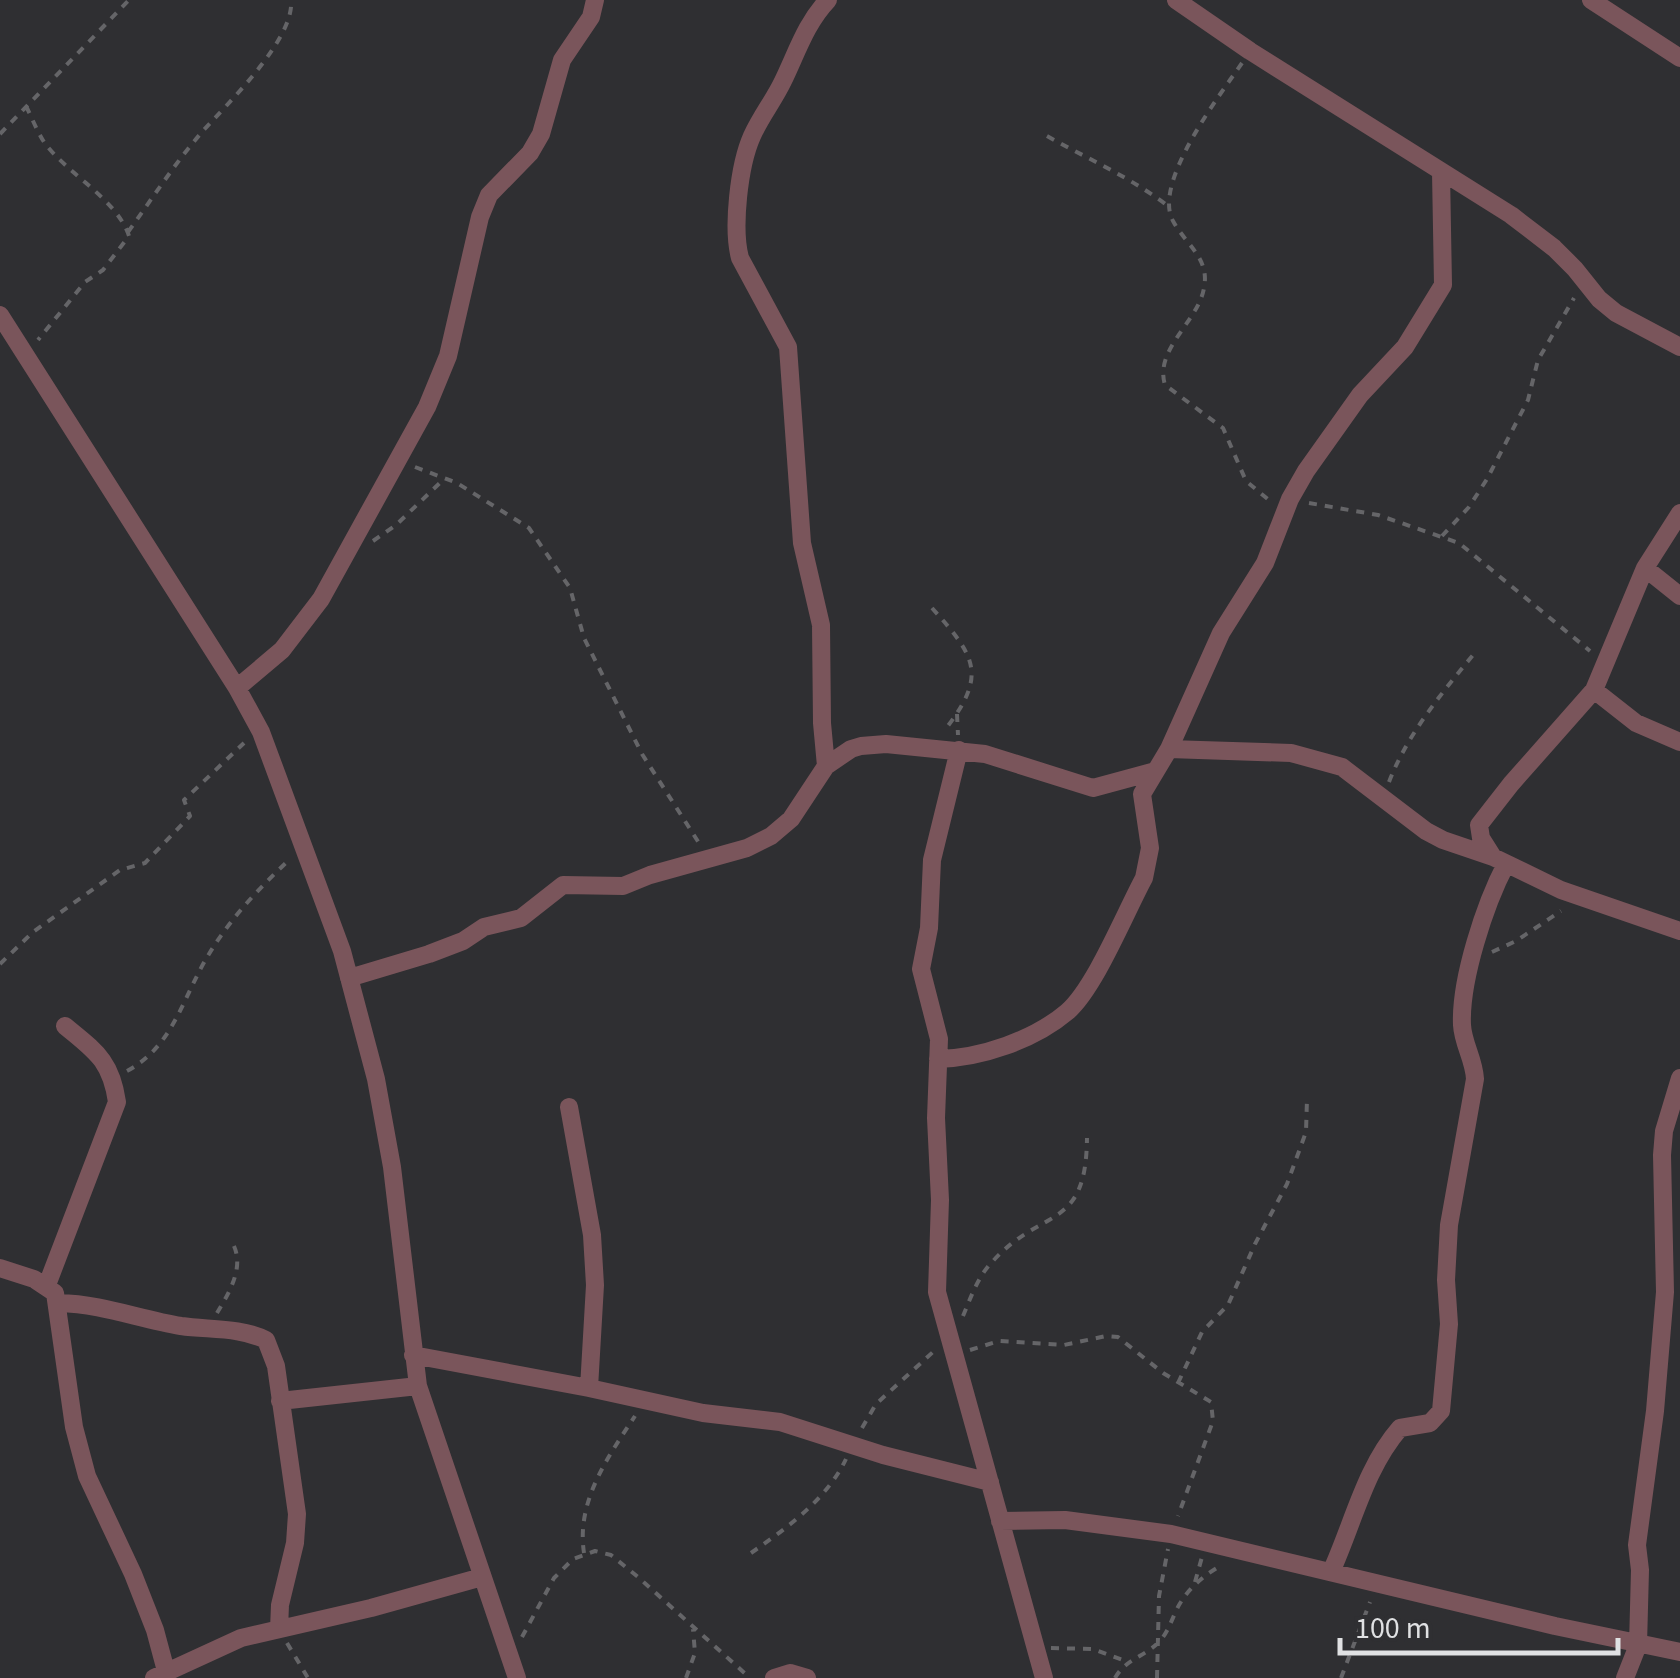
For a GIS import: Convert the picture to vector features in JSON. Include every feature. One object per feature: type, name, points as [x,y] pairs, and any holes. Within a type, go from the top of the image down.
[{"type":"street","points":[[237,688],[282,650],[321,599],[439,382],[480,217],[490,195],[530,153],[541,134],[562,60],[591,17],[595,0]]},
{"type":"street","points":[[826,766],[821,625],[802,543],[788,347],[737,246],[741,181],[751,138],[809,23],[828,0]]},
{"type":"street","points":[[1176,0],[1511,216],[1554,248],[1599,299],[1680,348]]},
{"type":"street","points":[[1592,0],[1680,58]]},
{"type":"street","points":[[938,1059],[966,1058],[1021,1039],[1066,1013],[1086,987],[1149,862],[1149,836],[1141,804],[1144,787],[1169,749],[1221,634],[1264,563],[1288,506],[1360,395],[1404,348],[1443,286],[1441,172]]},
{"type":"street","points":[[0,315],[237,688],[260,732],[304,845],[349,978],[376,1079],[392,1167],[418,1386],[517,1678]]},
{"type":"street","points":[[1500,860],[1481,838],[1480,825],[1594,690],[1645,568],[1680,513]]},
{"type":"street","points":[[1645,568],[1680,596]]},
{"type":"street","points":[[1594,690],[1636,723],[1680,742]]},
{"type":"street","points":[[349,978],[463,941],[484,926],[521,918],[563,885],[622,886],[771,836],[791,819],[826,766],[861,746],[886,744],[959,750],[1007,760],[1093,788],[1152,772]]},
{"type":"street","points":[[1169,749],[1291,753],[1342,767],[1426,831],[1582,898],[1680,931]]},
{"type":"street","points":[[959,750],[932,860],[929,928],[922,970],[938,1023],[937,1292],[1044,1678]]},
{"type":"street","points":[[1330,1572],[1371,1472],[1385,1448],[1400,1428],[1430,1423],[1440,1411],[1449,1324],[1446,1258],[1475,1079],[1474,1061],[1462,1029],[1463,1006],[1500,860]]},
{"type":"street","points":[[46,1286],[117,1102],[114,1078],[104,1059],[65,1026]]},
{"type":"street","points":[[1625,1678],[1638,1645],[1637,1545],[1656,1411],[1665,1292],[1664,1131],[1680,1078]]},
{"type":"street","points":[[569,1107],[592,1235],[595,1284],[590,1388]]},
{"type":"street","points":[[0,1268],[46,1286],[59,1303],[76,1440],[87,1476],[134,1574],[155,1630],[160,1675],[214,1647],[482,1577]]},
{"type":"street","points":[[59,1303],[102,1306],[158,1321],[252,1334],[266,1340],[276,1366],[297,1514],[296,1544],[280,1605],[279,1629]]},
{"type":"street","points":[[414,1355],[703,1413],[780,1422],[990,1482]]},
{"type":"street","points":[[280,1401],[418,1386]]},
{"type":"street","points":[[1000,1521],[1065,1520],[1171,1534],[1680,1652]]},
{"type":"street","points":[[774,1678],[790,1673],[807,1678]]},
{"type":"path","points":[[0,134],[129,0]]},
{"type":"path","points":[[26,355],[84,282],[103,270],[124,246],[128,232],[202,133],[241,93],[291,16],[291,0]]},
{"type":"path","points":[[1250,51],[1195,134],[1176,176],[1168,206],[1172,220],[1201,258],[1206,271],[1196,312],[1166,357],[1162,376],[1165,385],[1223,428],[1246,480],[1288,506],[1378,515],[1459,543],[1606,665]]},
{"type":"path","points":[[26,106],[44,142],[96,190],[128,232]]},
{"type":"path","points":[[1046,136],[1088,161],[1122,174],[1168,206]]},
{"type":"path","points":[[1442,536],[1469,507],[1487,479],[1528,400],[1543,350],[1584,278]]},
{"type":"path","points":[[396,459],[484,497],[530,528],[570,588],[584,638],[642,754],[710,859]]},
{"type":"path","points":[[370,543],[396,525],[445,478]]},
{"type":"path","points":[[932,608],[959,639],[974,668],[973,685],[966,700],[932,747]]},
{"type":"path","points":[[1383,796],[1404,749],[1472,655]]},
{"type":"path","points":[[0,964],[34,932],[120,870],[140,866],[160,851],[190,816],[184,800],[260,732]]},
{"type":"path","points":[[114,1078],[143,1062],[159,1047],[211,950],[268,879],[304,845]]},
{"type":"path","points":[[1473,960],[1516,941],[1582,898]]},
{"type":"path","points":[[1178,1382],[1202,1332],[1228,1305],[1286,1184],[1306,1132],[1307,1099]]},
{"type":"path","points":[[953,1344],[974,1290],[995,1258],[1078,1197],[1084,1180],[1086,1138]]},
{"type":"path","points":[[206,1329],[234,1278],[239,1261],[233,1244]]},
{"type":"path","points":[[751,1553],[813,1503],[840,1473],[876,1404],[934,1351],[953,1344],[999,1341],[1064,1345],[1112,1336],[1127,1342],[1178,1382],[1202,1394],[1214,1411],[1171,1534],[1159,1596],[1158,1678]]},
{"type":"path","points":[[584,1552],[582,1522],[591,1492],[646,1400]]},
{"type":"path","points":[[1194,1586],[1204,1547]]},
{"type":"path","points":[[512,1659],[554,1578],[584,1552],[594,1551],[611,1555],[750,1678]]},
{"type":"path","points":[[1115,1678],[1128,1662],[1158,1644],[1194,1586],[1244,1551]]},
{"type":"path","points":[[1341,1678],[1370,1604],[1374,1582]]},
{"type":"path","points":[[279,1629],[308,1678]]},
{"type":"path","points":[[686,1678],[695,1654],[693,1629]]},
{"type":"path","points":[[1036,1649],[1077,1647],[1128,1662]]}]
